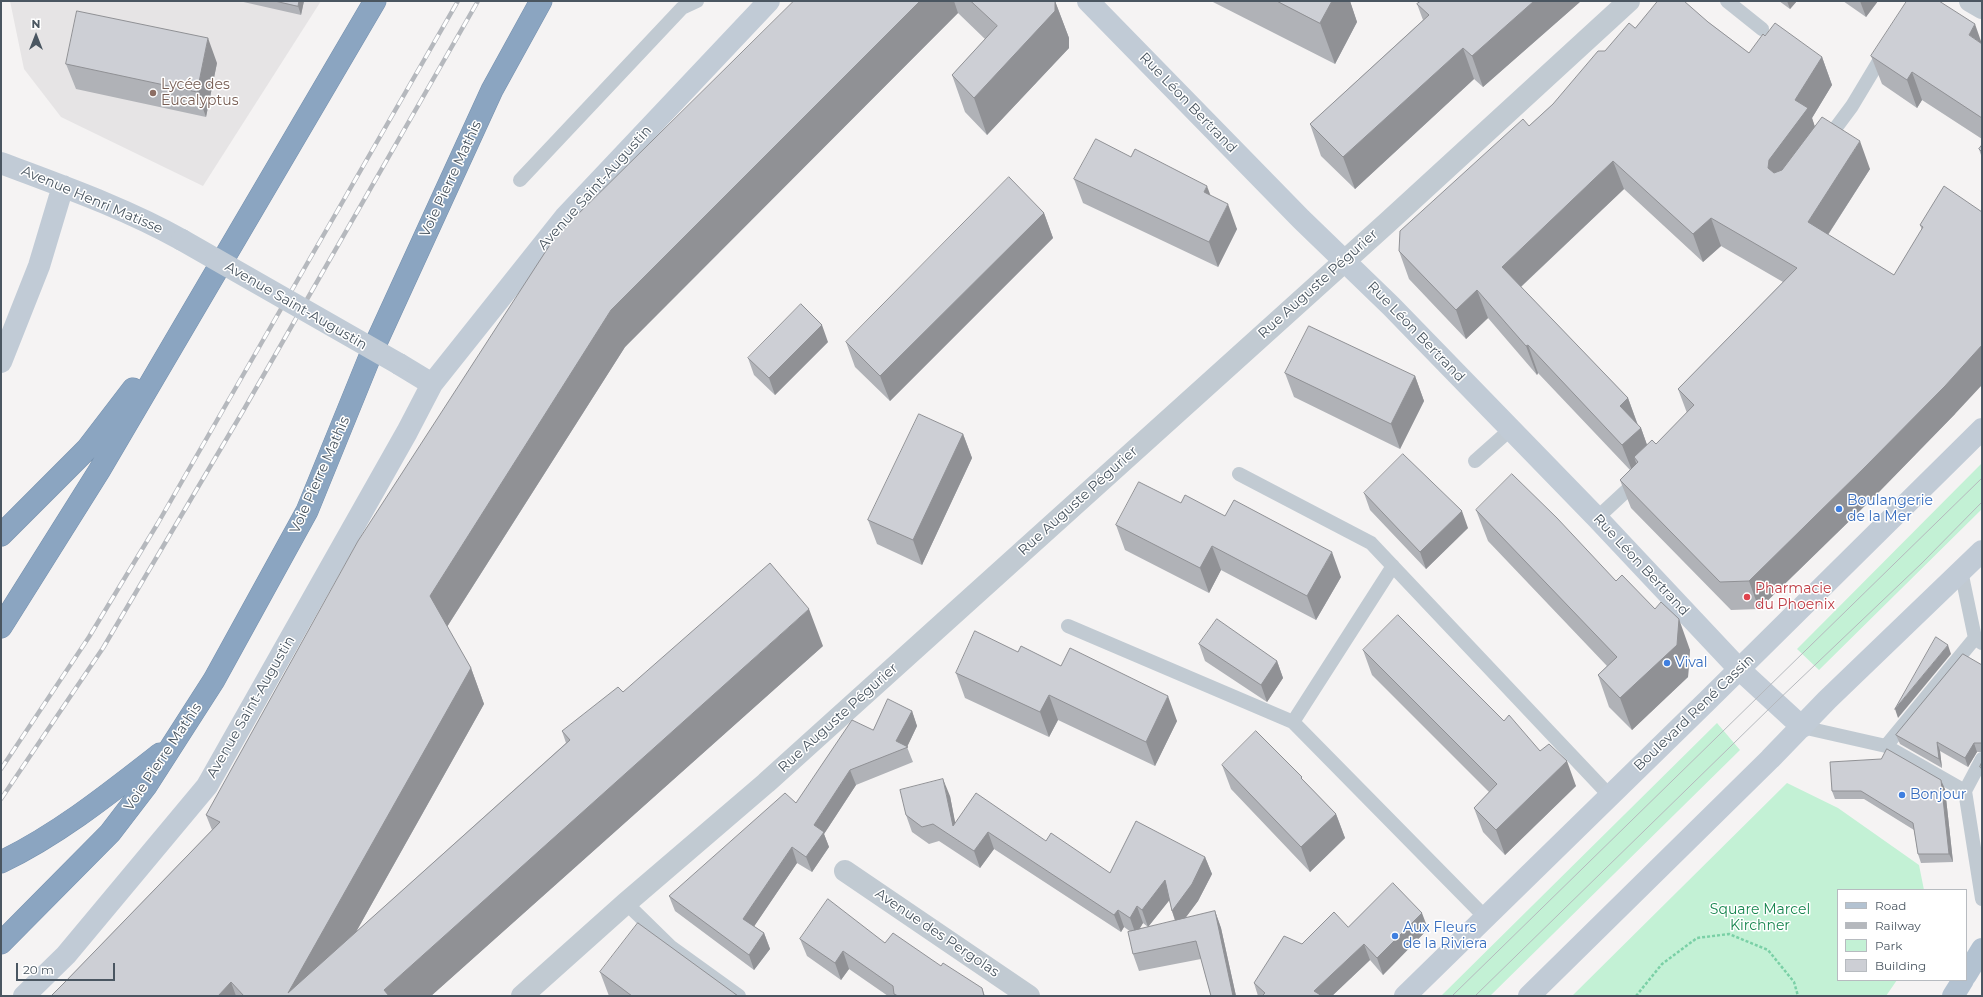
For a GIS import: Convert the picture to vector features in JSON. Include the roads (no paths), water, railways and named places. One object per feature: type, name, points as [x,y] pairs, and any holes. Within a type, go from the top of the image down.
[{"type":"highway","points":[[1,627],[99,471],[183,325],[255,207],[375,1]]},
{"type":"highway","name":"Voie Pierre Mathis","points":[[1,943],[110,833],[146,786],[214,680],[307,511],[371,354],[485,104],[541,1]]},
{"type":"highway","points":[[1,535],[87,449],[183,325]]},
{"type":"highway","points":[[1,862],[26,850],[97,803],[173,744]]},
{"type":"main road","name":"Avenue Saint-Augustin","points":[[24,996],[66,955],[207,786],[410,427],[432,384],[565,217],[769,1]]},
{"type":"main road","name":"Rue Léon Bertrand","points":[[1088,1],[1301,219],[1345,260],[1598,518],[1739,669],[1802,727]]},
{"type":"main road","name":"Avenue Henri Matisse","points":[[1,164],[63,186],[162,229],[182,240]]},
{"type":"main road","points":[[1,362],[39,266],[63,186]]},
{"type":"main road","name":"Avenue Saint-Augustin","points":[[182,240],[432,384]]},
{"type":"main road","name":"Boulevard René Cassin","points":[[1405,996],[1982,429]]},
{"type":"main road","points":[[1529,996],[1802,727],[1827,700],[1982,551]]},
{"type":"main road","points":[[1967,973],[1982,949]]},
{"type":"main road","points":[[1953,996],[1962,981]]},
{"type":"street","name":"Rue Auguste Pégurier","points":[[527,995],[626,903],[766,783],[1345,260],[1629,1]]},
{"type":"street","points":[[1970,1],[1982,8]]},
{"type":"street","name":"Avenue des Pergolas","points":[[845,871],[1029,996]]},
{"type":"lane","points":[[520,180],[682,8],[697,1]]},
{"type":"lane","points":[[1727,1],[1762,29]]},
{"type":"lane","points":[[1819,150],[1852,106],[1891,40]]},
{"type":"lane","points":[[1475,461],[1511,429]]},
{"type":"lane","points":[[1598,518],[1647,472]]},
{"type":"lane","points":[[1239,474],[1371,543],[1609,795]]},
{"type":"lane","points":[[1293,722],[1393,566]]},
{"type":"lane","points":[[1886,746],[1978,641],[1961,571]]},
{"type":"lane","points":[[1068,626],[1293,722],[1485,917]]},
{"type":"lane","points":[[1802,727],[1886,746],[1965,790]]},
{"type":"lane","points":[[1982,760],[1965,790],[1982,899]]},
{"type":"lane","points":[[626,903],[672,947],[739,996]]},
{"type":"tram line","points":[[1452,996],[1982,478]]},
{"type":"tram line","points":[[1475,996],[1775,703],[1922,563],[1982,502]]},
{"type":"railway","points":[[1,769],[89,637],[158,523],[458,1]]},
{"type":"railway","points":[[1,799],[103,648],[243,411],[478,1]]},
{"type":"place","name":"Lycée des Eucalyptus","points":[[153,93]]},
{"type":"place","name":"Boulangerie de la Mer","points":[[1839,509]]},
{"type":"place","name":"Pharmacie du Phoenix","points":[[1747,597]]},
{"type":"place","name":"Vival","points":[[1667,663]]},
{"type":"place","name":"Bonjour","points":[[1902,795]]},
{"type":"place","name":"Aux Fleurs de la Riviera","points":[[1395,936]]},
{"type":"park label","name":"Square Marcel Kirchner","points":[[1760,918]]}]
